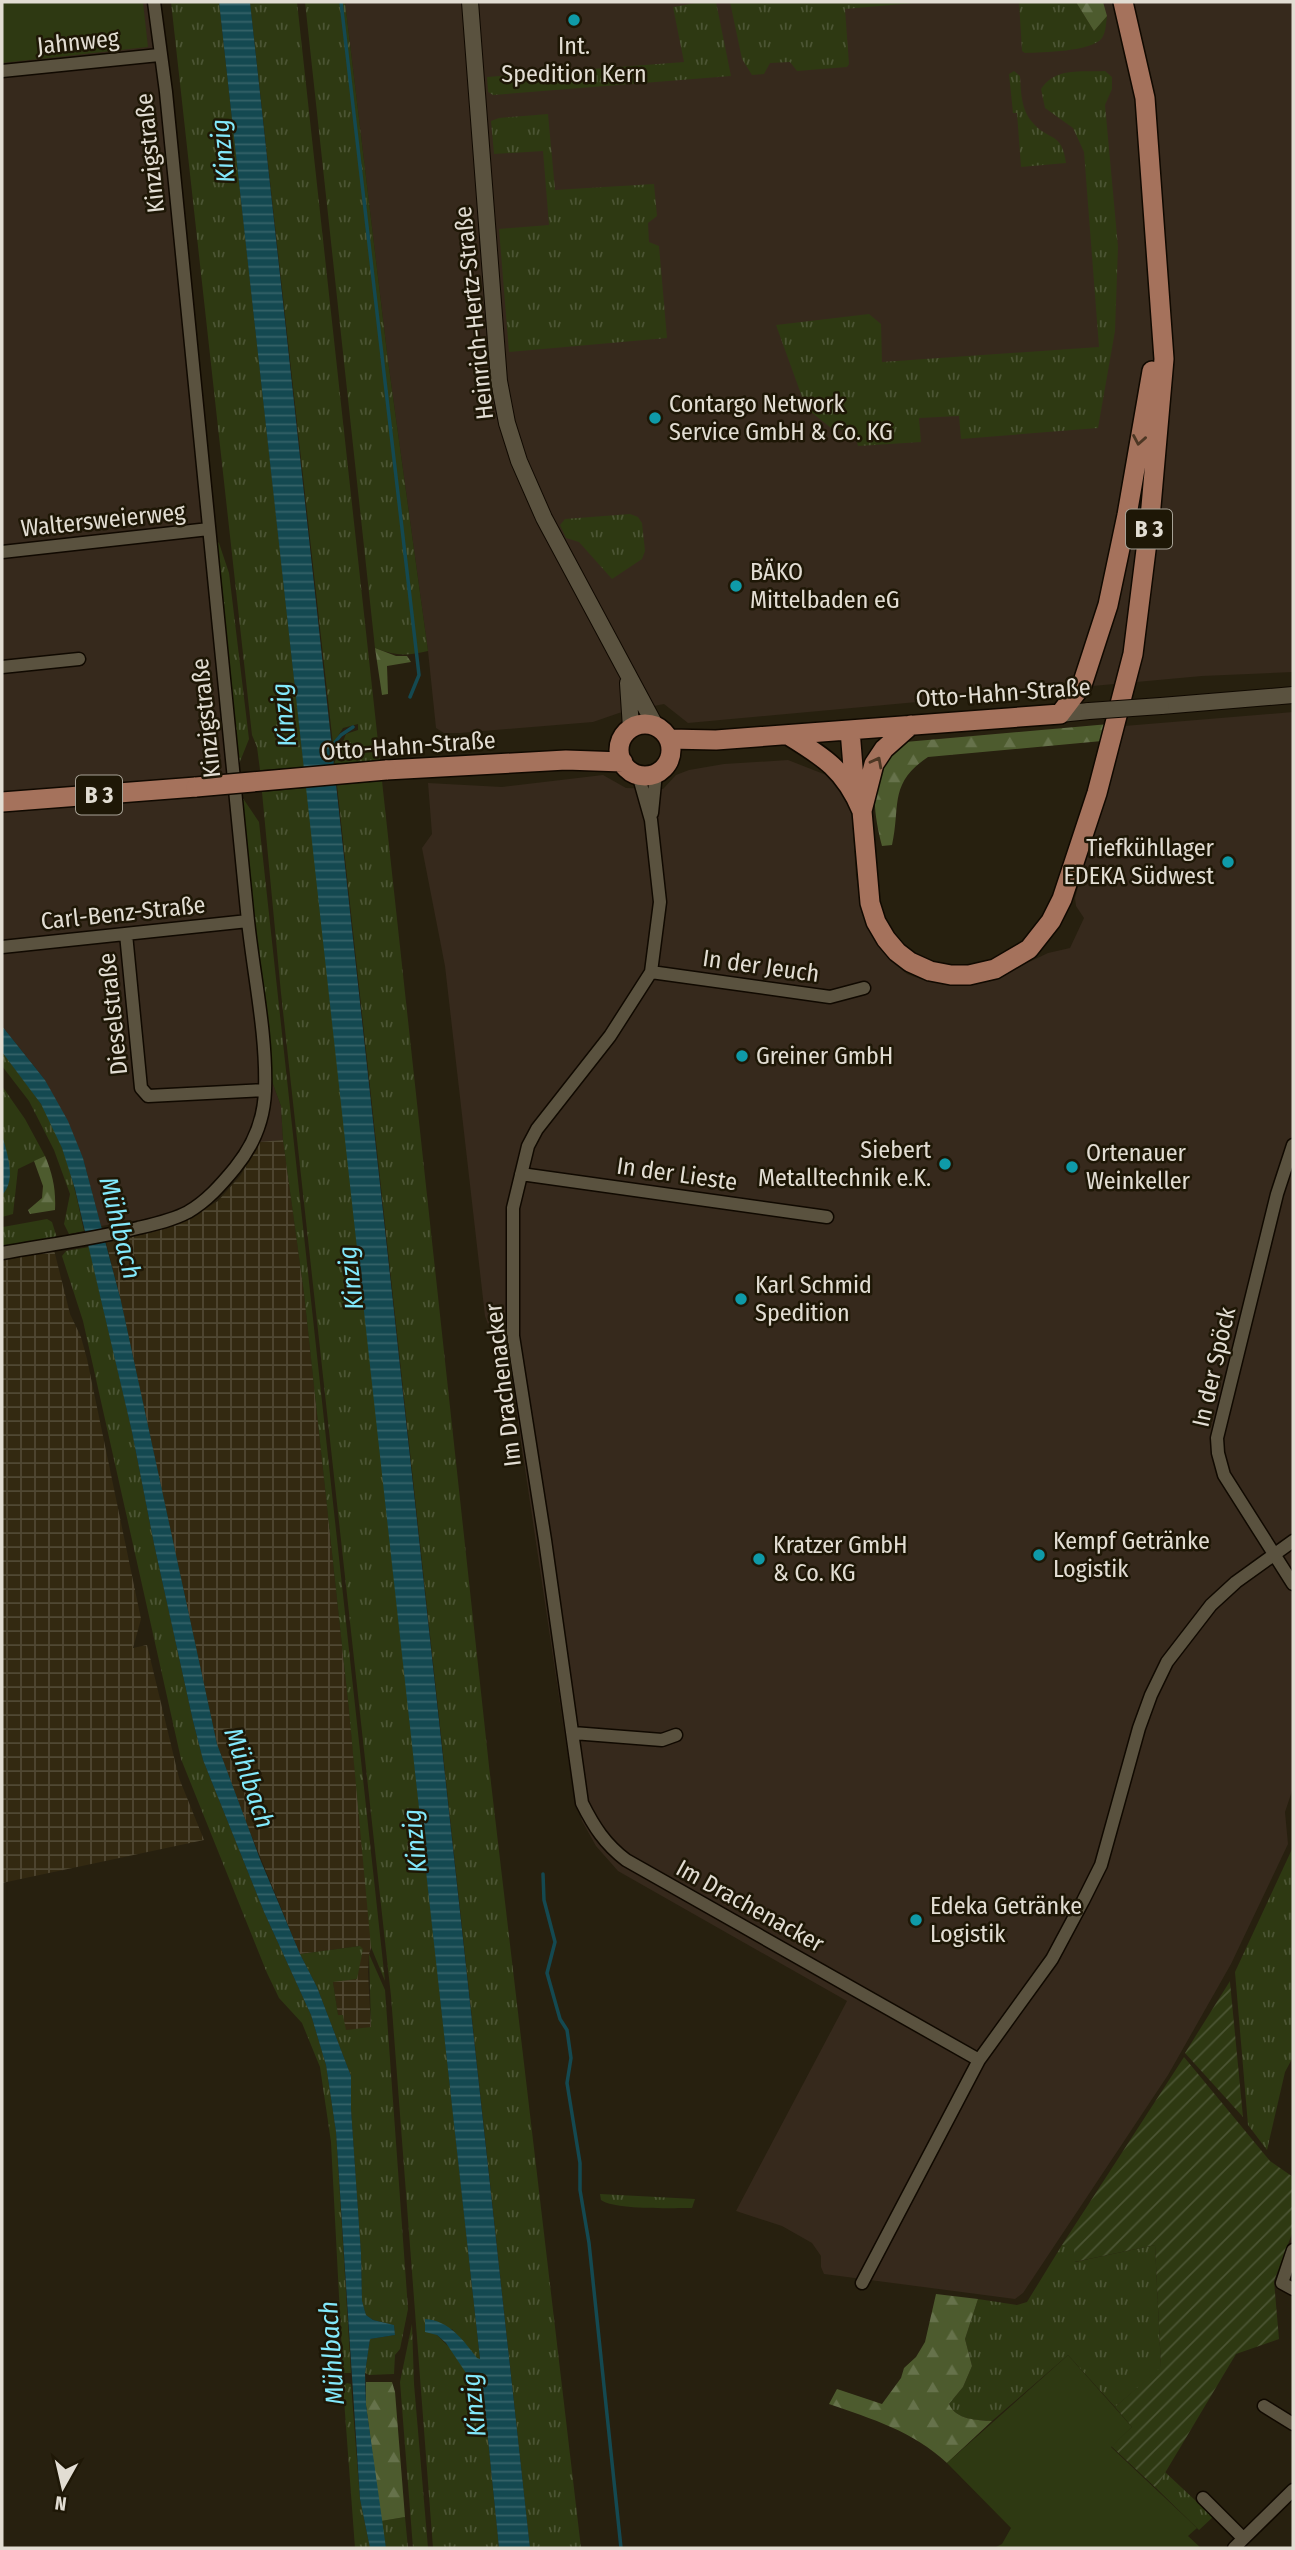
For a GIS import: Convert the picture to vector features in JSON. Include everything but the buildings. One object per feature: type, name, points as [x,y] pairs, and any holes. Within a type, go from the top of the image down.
[{"type":"main road","name":"B 3","points":[[850,730],[864,860],[873,912],[886,939],[910,962],[930,971],[951,975],[969,975],[995,969],[1030,949],[1051,921],[1097,793],[1133,654],[1151,505],[1164,359],[1153,188],[1128,54],[1122,2]]},
{"type":"main road","name":"B 3","points":[[1060,714],[1082,685],[1108,605],[1161,325]]},
{"type":"main road","name":"Otto-Hahn-Straße","points":[[2,801],[386,770],[633,756],[646,724],[665,740],[716,740],[1060,714]]},
{"type":"main road","name":"B 3","points":[[858,802],[874,764],[892,740],[911,725]]},
{"type":"main road","points":[[788,735],[835,767],[858,802]]},
{"type":"main road","points":[[633,756],[667,764],[665,740]]},
{"type":"street","name":"Kinzigstraße","points":[[2,1253],[80,1241],[166,1221],[188,1212],[209,1197],[239,1164],[254,1141],[265,1090],[262,1036],[248,921],[167,105],[154,2]]},
{"type":"street","name":"Heinrich-Hertz-Straße","points":[[470,2],[499,381],[507,423],[519,461],[544,518],[627,677],[665,740]]},
{"type":"street","name":"Jahnweg","points":[[2,71],[159,55]]},
{"type":"street","name":"Waltersweierweg","points":[[2,551],[209,529]]},
{"type":"street","points":[[2,667],[79,659]]},
{"type":"street","name":"Heinrich-Hertz-Straße","points":[[627,677],[633,756]]},
{"type":"street","name":"Otto-Hahn-Straße","points":[[1060,714],[1293,695]]},
{"type":"street","name":"Im Drachenacker","points":[[633,756],[651,820],[660,902],[651,972],[610,1035],[537,1129],[528,1146],[513,1208],[513,1336],[582,1803],[600,1836],[611,1849],[652,1875],[979,2060]]},
{"type":"street","name":"Carl-Benz-Straße","points":[[2,947],[248,921]]},
{"type":"street","name":"Dieselstraße","points":[[126,934],[141,1088],[148,1096],[265,1090]]},
{"type":"street","name":"In der Jeuch","points":[[651,972],[830,997],[864,988]]},
{"type":"street","name":"In der Spöck","points":[[1293,1145],[1277,1194],[1217,1438],[1224,1475],[1293,1584]]},
{"type":"street","name":"In der Lieste","points":[[521,1174],[827,1217]]},
{"type":"street","points":[[862,2283],[979,2060],[1052,1959],[1101,1865],[1139,1728],[1167,1662],[1211,1605],[1273,1553],[1293,1541]]},
{"type":"street","points":[[573,1733],[662,1740],[677,1735]]},
{"type":"street","points":[[1293,2250],[1282,2283],[1293,2289]]},
{"type":"street","points":[[1264,2406],[1293,2424]]},
{"type":"street","points":[[1203,2498],[1239,2543],[1293,2490]]},
{"type":"shaded area","points":[[2,2],[156,2],[270,1076],[281,1106],[283,1140],[243,1144],[227,1167],[199,1197],[181,1210],[159,1217],[101,1226],[83,1158],[55,1100],[45,1080],[2,1026]]},
{"type":"shaded area","points":[[345,2],[1293,2],[1293,672],[1202,676],[688,723],[664,704],[619,713],[593,722],[460,733],[444,733],[436,728]]},
{"type":"shaded area","points":[[1293,712],[1293,1788],[1285,1812],[1288,1844],[1231,1964],[1168,2075],[1023,2293],[1015,2299],[824,2274],[821,2256],[812,2243],[782,2226],[736,2211],[847,2001],[618,1871],[596,1846],[582,1821],[573,1791],[510,1368],[503,1339],[489,1327],[485,1316],[445,966],[422,848],[432,834],[428,783],[502,787],[603,775],[626,788],[663,789],[676,775],[689,770],[724,764],[788,760],[839,780],[847,793],[852,815],[856,876],[862,910],[888,956],[907,974],[926,981],[975,983],[989,981],[1048,953],[1070,948],[1084,918],[1076,906],[1075,898],[1124,726]]},
{"type":"shaded area","points":[[283,1140],[304,1293],[349,1710],[372,1945],[368,1972],[371,2028],[346,2030],[338,2015],[333,1982],[360,1946],[300,1954],[217,1744],[106,1242],[153,1232],[187,1220],[218,1201],[241,1175],[259,1142]]},
{"type":"shaded area","points":[[54,1250],[70,1314],[81,1337],[87,1359],[141,1619],[133,1648],[147,1645],[179,1778],[204,1840],[2,1883],[2,1260]]},
{"type":"green space","points":[[2,2],[143,2],[148,47],[2,63]]},
{"type":"green space","points":[[171,2],[219,2],[304,767],[260,770],[257,747],[252,735]]},
{"type":"green space","points":[[250,2],[297,2],[380,760],[334,764],[346,734],[358,730],[358,724],[343,728],[333,744]]},
{"type":"green space","points":[[305,2],[345,2],[388,361],[428,651],[420,653],[395,654],[375,648]]},
{"type":"green space","points":[[716,2],[731,76],[493,95],[488,92],[487,77],[684,62],[673,7]]},
{"type":"green space","points":[[730,2],[925,2],[845,9],[849,64],[847,67],[797,71],[790,62],[770,63],[764,74],[752,75],[742,59]]},
{"type":"green space","points":[[1019,2],[1076,2],[1094,31],[1107,16],[1104,33],[1097,43],[1088,46],[1025,53],[1022,51]]},
{"type":"green space","points":[[1076,2],[1103,2],[1107,16],[1094,31]]},
{"type":"green space","points":[[1014,71],[1020,76],[1022,101],[1029,118],[1039,129],[1058,141],[1066,163],[1021,167],[1017,113],[1013,113],[1009,74]]},
{"type":"green space","points":[[1105,71],[1112,77],[1112,89],[1105,105],[1118,247],[1115,331],[1098,428],[961,439],[959,416],[919,418],[921,442],[858,446],[854,431],[831,428],[806,408],[776,325],[869,314],[881,324],[882,362],[1099,347],[1084,152],[1073,128],[1045,108],[1041,89],[1061,74]]},
{"type":"green space","points":[[548,114],[555,190],[654,184],[657,216],[648,223],[649,242],[659,246],[667,338],[509,352],[499,229],[549,225],[543,151],[494,154],[491,121]]},
{"type":"green space","points":[[630,514],[638,517],[642,523],[645,551],[642,559],[612,579],[579,542],[566,538],[560,525],[565,519]]},
{"type":"green space","points":[[214,539],[219,543],[229,573],[249,739],[237,769]]},
{"type":"green space","points":[[375,648],[396,656],[407,656],[411,662],[387,666],[388,694],[382,695]]},
{"type":"green space","points":[[1109,724],[1102,741],[928,757],[915,767],[901,786],[892,845],[882,846],[876,817],[875,790],[884,764],[905,742]]},
{"type":"green space","points":[[382,781],[489,1766],[581,2548],[530,2548],[337,785]]},
{"type":"green space","points":[[307,788],[480,2359],[477,2359],[452,2329],[437,2335],[452,2350],[484,2400],[499,2548],[433,2548],[391,1996],[281,993],[262,792]]},
{"type":"green space","points":[[240,794],[259,822],[385,1981],[371,1947],[349,1710],[304,1293],[283,1140],[281,1106],[270,1076]]},
{"type":"green space","points":[[2,1052],[41,1104],[57,1134],[73,1182],[84,1231],[69,1234],[64,1224],[70,1194],[54,1150],[29,1101],[2,1066]]},
{"type":"green space","points":[[2,1086],[25,1119],[45,1156],[18,1169],[13,1214],[2,1217]]},
{"type":"green space","points":[[45,1156],[53,1183],[55,1210],[30,1214],[28,1210],[42,1198],[43,1186],[34,1161]]},
{"type":"green space","points":[[47,1219],[52,1222],[57,1238],[2,1248],[3,1227]]},
{"type":"green space","points":[[89,1247],[203,1760],[264,1912],[311,2015],[326,2065],[336,2132],[351,2373],[343,2373],[331,2142],[320,2067],[302,2023],[279,1998],[267,1973],[181,1759],[83,1321],[62,1256],[66,1251]]},
{"type":"green space","points":[[1293,1847],[1293,2057],[1285,2072],[1267,2150],[1248,2125],[1235,1972]]},
{"type":"green space","points":[[360,1946],[363,1949],[357,1979],[333,1982],[338,2015],[343,2015],[346,2030],[371,2027],[369,1954],[385,1990],[408,2309],[400,2349],[395,2355],[394,2374],[365,2373],[370,2339],[395,2335],[394,2325],[373,2320],[366,2315],[362,2301],[351,2076],[317,1987],[300,1954]]},
{"type":"green space","points":[[1230,1982],[1243,2117],[1185,2053]]},
{"type":"green space","points":[[1184,2057],[1270,2161],[1293,2177],[1293,2231],[1274,2281],[1279,2339],[1236,2354],[1156,2488],[1111,2446],[1132,2427],[1115,2407],[1161,2367],[1155,2245],[1074,2262],[1074,2246],[1062,2245]]},
{"type":"green space","points":[[600,2194],[695,2199],[692,2208],[644,2208],[608,2203],[601,2200]]},
{"type":"green space","points":[[1062,2245],[1074,2245],[1075,2262],[1155,2245],[1161,2368],[1115,2407],[1068,2355],[992,2421],[968,2418],[957,2413],[949,2404],[963,2387],[972,2366],[965,2339],[978,2299],[1017,2305],[1027,2302]]},
{"type":"green space","points":[[936,2294],[978,2299],[965,2339],[972,2366],[963,2387],[949,2404],[962,2416],[992,2421],[947,2463],[906,2434],[829,2404],[837,2389],[882,2404],[901,2378],[904,2368],[916,2357],[925,2342]]},
{"type":"green space","points":[[412,2324],[414,2384],[428,2548],[413,2548],[400,2382]]},
{"type":"green space","points":[[1068,2355],[1132,2427],[1111,2447],[1197,2528],[1188,2536],[1201,2548],[994,2548],[1002,2544],[1011,2528],[947,2463]]},
{"type":"green space","points":[[366,2382],[392,2382],[395,2392],[405,2517],[381,2521],[366,2405]]},
{"type":"green space","points":[[351,2384],[360,2499],[370,2548],[355,2548],[343,2386]]},
{"type":"green space","points":[[1165,2472],[1213,2517],[1199,2530],[1156,2488]]},
{"type":"green space","points":[[405,2517],[408,2548],[386,2548],[381,2521]]},
{"type":"water","points":[[219,2],[250,2],[530,2548],[499,2548],[484,2400],[446,2343],[437,2335],[425,2332],[425,2319],[441,2323],[455,2332],[480,2359]]},
{"type":"water","points":[[2,1026],[45,1080],[68,1121],[83,1158],[121,1301],[217,1744],[260,1859],[300,1954],[317,1987],[351,2076],[362,2301],[366,2315],[373,2320],[394,2325],[395,2335],[370,2339],[365,2373],[366,2405],[386,2548],[370,2548],[360,2499],[336,2132],[326,2065],[311,2015],[264,1912],[203,1760],[154,1544],[132,1432],[75,1189],[62,1148],[41,1104],[2,1052]]},
{"type":"water","points":[[2,1135],[10,1174],[7,1189],[2,1195]]},
{"type":"waterway","points":[[341,2],[419,675],[410,697]]},
{"type":"waterway","points":[[331,747],[341,735],[353,727]]},
{"type":"waterway","points":[[543,1874],[544,1900],[555,1942],[547,1973],[560,2019],[567,2030],[571,2058],[567,2083],[580,2163],[580,2190],[589,2243],[621,2548]]},
{"type":"place","name":"Int. Spedition Kern","points":[[574,20]]},
{"type":"place","name":"Contargo Network Service GmbH & Co. KG","points":[[655,418]]},
{"type":"place","name":"BÄKO Mittelbaden eG","points":[[736,586]]},
{"type":"place","name":"Tiefkühllager EDEKA Südwest","points":[[1228,862]]},
{"type":"place","name":"Greiner GmbH","points":[[742,1056]]},
{"type":"place","name":"Siebert Metalltechnik e.K.","points":[[945,1164]]},
{"type":"place","name":"Ortenauer Weinkeller","points":[[1072,1167]]},
{"type":"place","name":"Karl Schmid Spedition","points":[[741,1299]]},
{"type":"place","name":"Kempf Getränke Logistik","points":[[1039,1555]]},
{"type":"place","name":"Kratzer GmbH & Co. KG","points":[[759,1559]]},
{"type":"place","name":"Edeka Getränke Logistik","points":[[916,1920]]},
{"type":"water label","name":"Kinzig","points":[[223,151]]},
{"type":"water label","name":"Kinzig","points":[[284,715]]},
{"type":"water label","name":"Mühlbach","points":[[120,1228]]},
{"type":"water label","name":"Kinzig","points":[[351,1278]]},
{"type":"water label","name":"Mühlbach","points":[[249,1778]]},
{"type":"water label","name":"Kinzig","points":[[415,1841]]},
{"type":"water label","name":"Mühlbach","points":[[332,2353]]},
{"type":"water label","name":"Kinzig","points":[[474,2405]]}]
